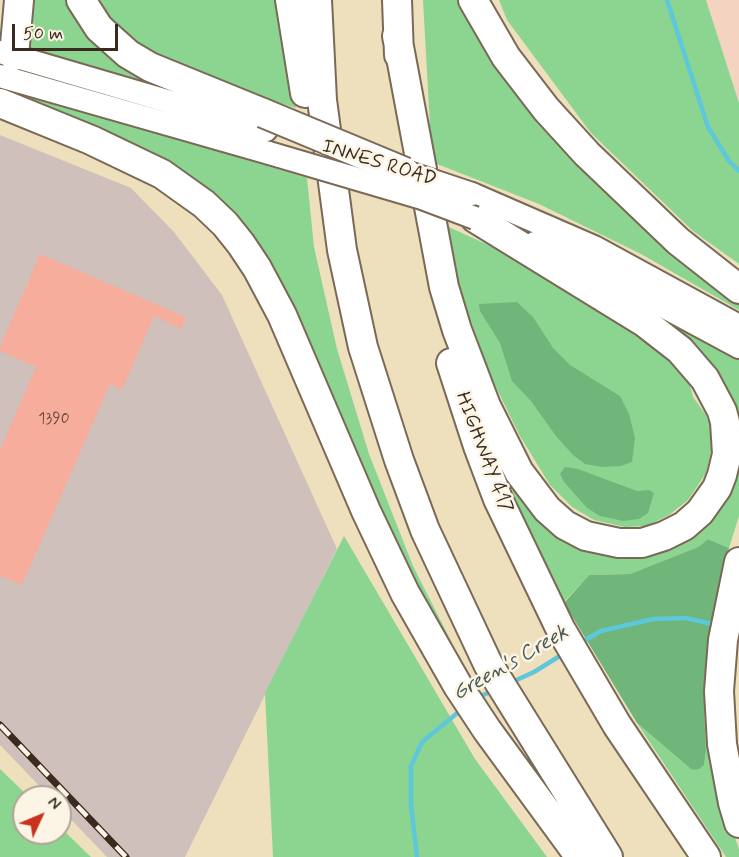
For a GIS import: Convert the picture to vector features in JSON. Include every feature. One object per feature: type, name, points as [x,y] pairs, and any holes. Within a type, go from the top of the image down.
[{"type":"highway","points":[[5,61],[19,0]]},
{"type":"highway","points":[[81,0],[99,28],[117,46],[150,67],[265,121],[405,172]]},
{"type":"highway","points":[[290,0],[328,235],[340,297],[356,352],[425,530],[488,664],[608,857]]},
{"type":"highway","points":[[317,0],[321,100],[342,250],[363,347],[399,460]]},
{"type":"highway","name":"HIGHWAY 417","points":[[397,0],[407,156],[428,271],[452,367],[478,446],[498,499],[560,628],[587,676],[634,750],[706,857]]},
{"type":"highway","points":[[473,0],[483,21],[512,65],[546,109],[587,154],[678,241],[739,289]]},
{"type":"highway","points":[[398,36],[444,287],[460,338],[486,406],[519,472],[547,509],[565,525],[586,536],[619,543],[642,543],[684,526],[700,512],[717,488],[727,454],[722,411],[705,379],[680,350],[644,322],[473,206]]},
{"type":"highway","points":[[0,103],[91,140],[162,174],[195,196],[233,234],[250,256],[273,297],[390,564],[458,686],[487,730],[580,857]]},
{"type":"highway","points":[[739,562],[721,658],[719,691],[722,744],[739,823]]},
{"type":"main road","name":"INNES ROAD","points":[[5,61],[17,66],[22,73],[41,87],[422,198],[473,206],[623,262],[739,326]]},
{"type":"main road","points":[[5,61],[265,121]]},
{"type":"main road","name":"INNES ROAD","points":[[405,172],[739,347]]},
{"type":"shaded area","points":[[706,0],[739,0],[739,103]]},
{"type":"shaded area","points":[[0,135],[131,188],[174,232],[222,295],[337,549],[185,857],[107,857],[72,821],[72,785],[38,785],[0,745]]},
{"type":"green space","points":[[31,0],[73,0],[169,91],[23,47]]},
{"type":"green space","points":[[100,0],[276,0],[281,38],[296,108],[261,97],[155,54],[123,31],[106,12]]},
{"type":"green space","points":[[423,0],[466,0],[489,45],[739,295],[739,310],[641,254],[539,204],[432,162]]},
{"type":"green space","points":[[499,0],[706,0],[739,103],[739,264],[693,231],[591,133],[507,20]]},
{"type":"green space","points":[[0,85],[307,178],[314,247],[337,349],[369,454],[413,566],[452,643],[445,647],[254,244],[0,96]]},
{"type":"green space","points":[[440,223],[521,260],[604,307],[687,372],[693,397],[706,415],[713,433],[706,473],[688,500],[669,515],[646,526],[625,527],[594,520],[572,507],[550,485],[520,436],[490,375],[456,279]]},
{"type":"green space","points":[[517,302],[533,317],[553,348],[570,365],[620,396],[629,414],[635,438],[632,462],[621,466],[602,467],[585,464],[573,455],[556,436],[531,401],[512,381],[500,343],[480,311],[479,304]]},
{"type":"green space","points":[[664,322],[739,357],[739,516],[729,548],[708,539],[698,547],[630,574],[589,575],[564,602],[546,569],[512,491],[519,487],[532,507],[666,545],[736,457]]},
{"type":"green space","points":[[565,467],[578,469],[637,491],[649,490],[654,493],[648,513],[639,519],[623,521],[600,516],[587,508],[564,482],[560,474]]},
{"type":"green space","points":[[344,536],[475,759],[547,857],[273,857],[265,693]]},
{"type":"green space","points":[[708,539],[729,548],[717,596],[709,643],[704,708],[706,750],[704,765],[692,770],[637,723],[564,603],[589,575],[630,574],[698,547]]},
{"type":"green space","points":[[707,688],[724,806],[739,849],[739,857],[726,857],[637,723],[692,770],[704,765],[706,750],[704,708]]},
{"type":"green space","points":[[0,769],[17,785],[12,785],[12,845],[72,845],[72,839],[91,857],[0,857]]},
{"type":"building","points":[[40,254],[186,317],[181,329],[154,316],[122,390],[110,384],[22,585],[0,576],[0,450],[36,367],[0,351],[0,347]]},
{"type":"waterway","points":[[667,0],[708,127],[729,161],[739,171]]},
{"type":"waterway","name":"Green's Creek","points":[[580,643],[601,631],[653,619],[686,618],[716,625]]},
{"type":"waterway","name":"Green's Creek","points":[[510,683],[534,672],[563,654]]},
{"type":"waterway","name":"Green's Creek","points":[[477,698],[494,690]]},
{"type":"waterway","name":"Green's Creek","points":[[417,857],[411,805],[411,766],[422,742],[461,710]]},
{"type":"railway","points":[[0,725],[126,857]]}]
